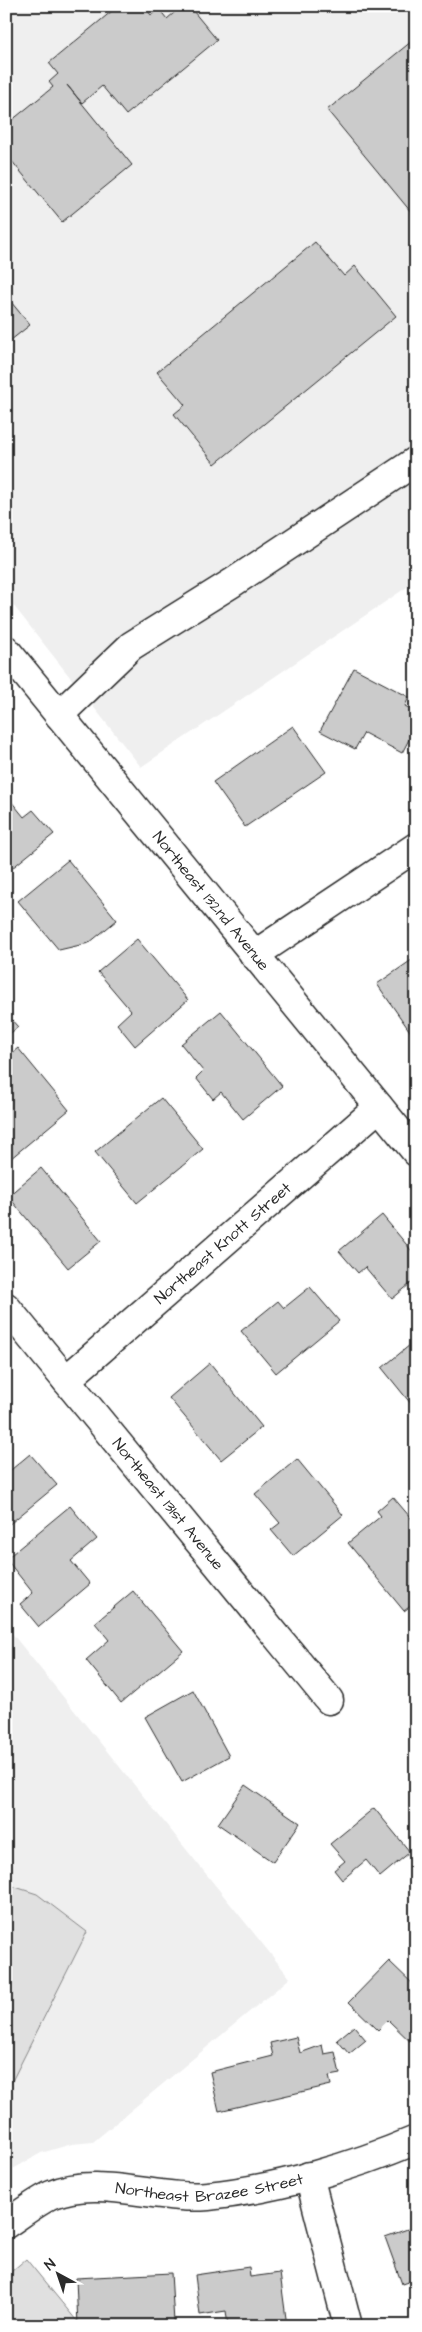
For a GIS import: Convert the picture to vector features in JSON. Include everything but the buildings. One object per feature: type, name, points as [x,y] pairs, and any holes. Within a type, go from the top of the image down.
[{"type":"street","points":[[59,714],[131,646],[232,583],[416,461]]},
{"type":"street","name":"Northeast 132nd Avenue","points":[[6,650],[416,1152]]},
{"type":"street","points":[[254,955],[416,847]]},
{"type":"street","name":"Northeast Knott Street","points":[[66,1380],[379,1107]]},
{"type":"street","name":"Northeast 131st Avenue","points":[[6,1307],[329,1700]]},
{"type":"street","name":"Northeast Brazee Street","points":[[6,2224],[52,2194],[89,2186],[205,2196],[243,2192],[309,2176],[416,2140]]},
{"type":"street","points":[[309,2176],[348,2326]]},
{"type":"shaded area","points":[[6,6],[416,6],[416,581],[141,767],[6,596]]},
{"type":"shaded area","points":[[6,1626],[290,1978],[93,2142],[72,2144],[41,2153],[6,2173]]},
{"type":"shaded area","points":[[6,1884],[37,1894],[87,1932],[6,2093]]},
{"type":"shaded area","points":[[26,2259],[81,2326],[6,2326],[6,2276]]}]
